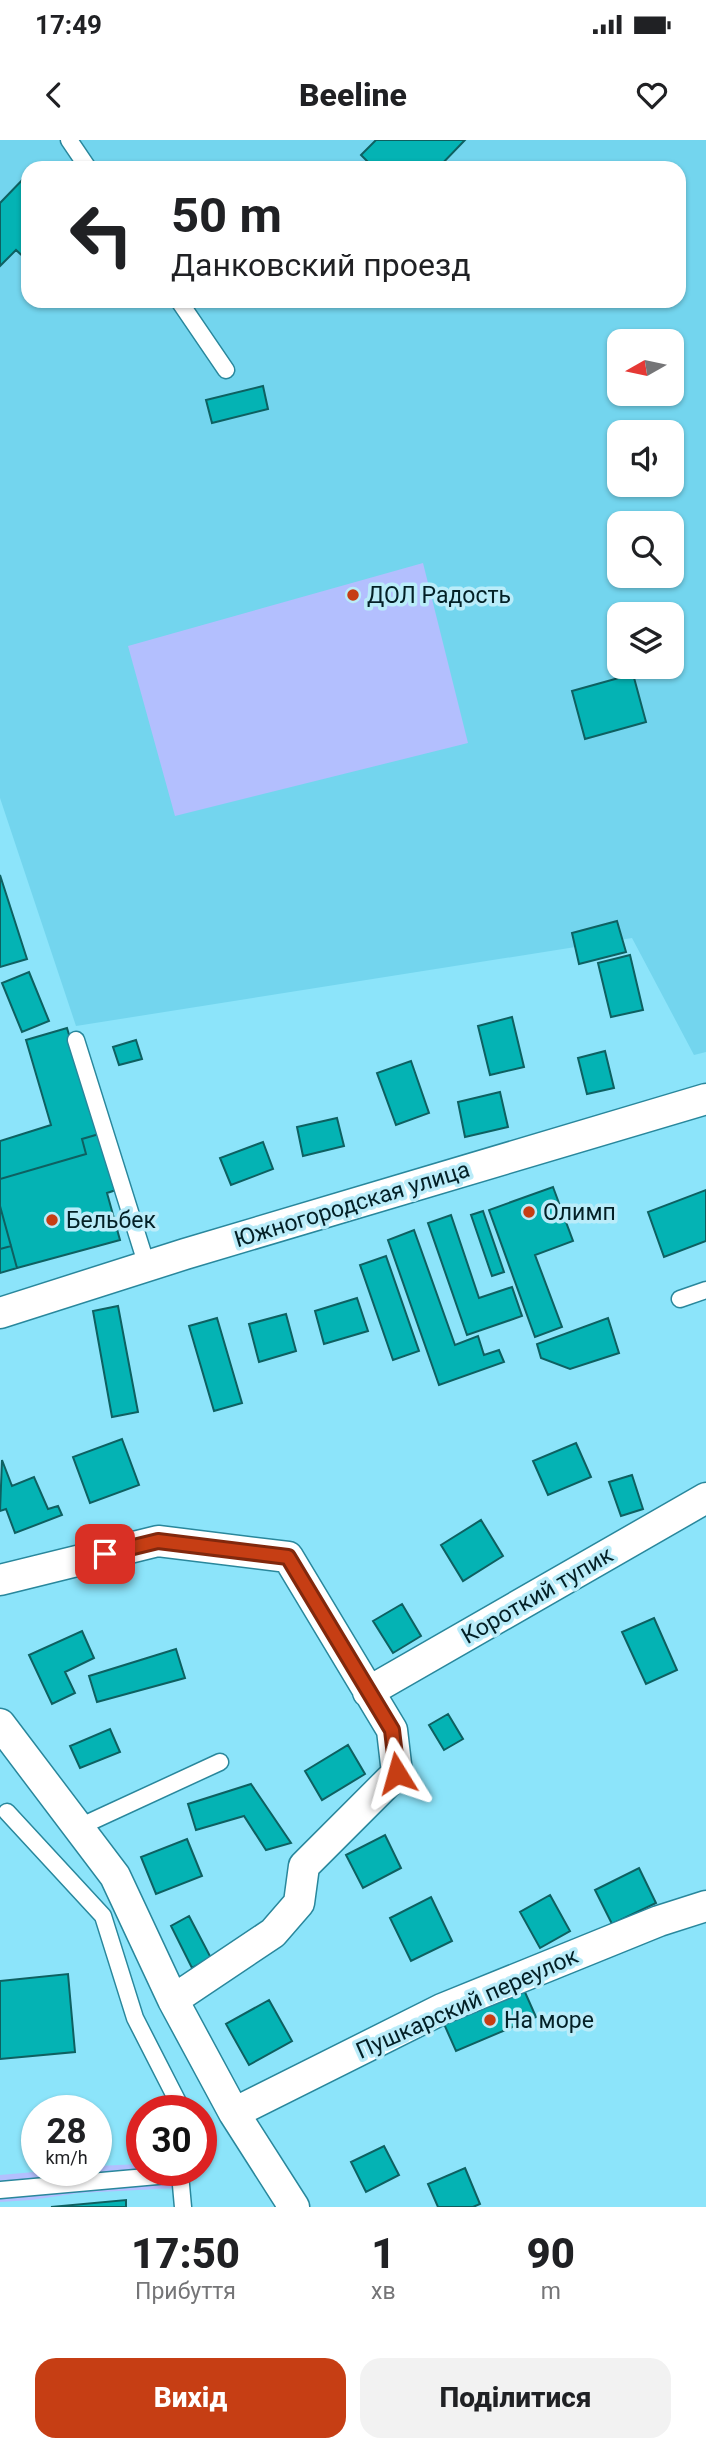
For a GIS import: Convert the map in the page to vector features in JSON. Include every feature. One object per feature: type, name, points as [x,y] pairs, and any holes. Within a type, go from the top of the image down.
[{"type":"street","name":"Южногородская улица","points":[[0,1313],[147,1266],[706,1099]]},
{"type":"street","name":"Короткий тупик","points":[[368,1692],[706,1498]]},
{"type":"street","points":[[0,1580],[158,1541],[288,1557],[392,1730],[397,1773],[304,1866],[299,1903],[274,1934],[173,2000]]},
{"type":"street","points":[[0,1724],[115,1876],[173,2000],[234,2113],[294,2207]]},
{"type":"street","name":"Пушкарский переулок","points":[[234,2113],[442,2008],[659,1921],[706,1906]]},
{"type":"lane","points":[[69,140],[83,161]]},
{"type":"lane","points":[[183,308],[226,370]]},
{"type":"lane","points":[[76,1040],[147,1266]]},
{"type":"lane","points":[[680,1299],[706,1290]]},
{"type":"lane","points":[[77,1828],[220,1762]]},
{"type":"lane","points":[[2,1811],[103,1916],[135,2018],[174,2095]]},
{"type":"lane","points":[[0,2190],[126,2177]]},
{"type":"lane","points":[[181,2186],[183,2207]]},
{"type":"shaded area","name":"ДОЛ Радость","points":[[0,140],[706,140],[706,1052],[694,1055],[632,938],[76,1026],[0,798]]},
{"type":"shaded area","points":[[423,563],[468,743],[175,816],[128,646]]},
{"type":"shaded area","points":[[112,2165],[126,2165],[126,2186],[178,2188],[79,2193],[0,2202],[0,2175],[21,2173],[21,2186],[112,2186]]},
{"type":"building","points":[[376,140],[465,140],[445,161],[367,161],[361,155]]},
{"type":"building","points":[[21,181],[21,255],[16,250],[0,266],[0,203]]},
{"type":"building","points":[[263,386],[268,409],[212,423],[206,400]]},
{"type":"building","points":[[615,679],[634,679],[646,722],[585,739],[572,691]]},
{"type":"building","points":[[0,875],[27,959],[0,967]]},
{"type":"building","points":[[617,921],[626,952],[579,964],[572,933]]},
{"type":"building","points":[[630,955],[643,1010],[611,1017],[598,963]]},
{"type":"building","points":[[29,972],[49,1021],[22,1032],[2,983]]},
{"type":"building","points":[[512,1017],[524,1067],[490,1075],[478,1026]]},
{"type":"building","points":[[67,1028],[99,1134],[82,1139],[86,1154],[0,1179],[0,1141],[51,1125],[26,1040]]},
{"type":"building","points":[[136,1040],[142,1059],[119,1065],[113,1047]]},
{"type":"building","points":[[605,1051],[614,1088],[587,1094],[578,1058]]},
{"type":"building","points":[[411,1061],[429,1113],[396,1125],[377,1073]]},
{"type":"building","points":[[500,1092],[508,1127],[465,1137],[458,1102]]},
{"type":"building","points":[[337,1118],[344,1146],[303,1156],[297,1127]]},
{"type":"building","points":[[99,1134],[116,1190],[107,1193],[120,1240],[17,1268],[0,1206],[0,1179],[86,1154],[82,1139]]},
{"type":"building","points":[[263,1142],[273,1169],[231,1185],[220,1158]]},
{"type":"building","points":[[553,1187],[573,1241],[535,1255],[562,1327],[535,1337],[489,1210]]},
{"type":"building","points":[[706,1190],[706,1241],[664,1257],[648,1212]]},
{"type":"building","points":[[0,1206],[11,1246],[0,1249]]},
{"type":"building","points":[[483,1211],[504,1272],[492,1276],[471,1215]]},
{"type":"building","points":[[451,1215],[479,1298],[512,1287],[522,1316],[467,1335],[428,1223]]},
{"type":"building","points":[[414,1230],[455,1345],[478,1336],[484,1355],[499,1350],[504,1362],[439,1385],[388,1240]]},
{"type":"building","points":[[11,1246],[17,1268],[0,1273],[0,1249]]},
{"type":"building","points":[[386,1256],[419,1351],[393,1360],[360,1265]]},
{"type":"building","points":[[357,1298],[368,1331],[324,1344],[315,1311]]},
{"type":"building","points":[[118,1306],[138,1412],[112,1417],[93,1311]]},
{"type":"building","points":[[286,1314],[296,1351],[259,1362],[249,1324]]},
{"type":"building","points":[[217,1318],[242,1403],[214,1411],[189,1326]]},
{"type":"building","points":[[608,1318],[619,1353],[570,1369],[541,1358],[537,1344]]},
{"type":"building","points":[[122,1439],[139,1485],[90,1503],[73,1457]]},
{"type":"building","points":[[576,1443],[591,1477],[548,1495],[533,1461]]},
{"type":"building","points":[[2,1460],[12,1486],[34,1477],[48,1509],[58,1506],[62,1515],[15,1533],[6,1509],[0,1511]]},
{"type":"building","points":[[632,1475],[643,1509],[621,1516],[609,1482]]},
{"type":"building","points":[[481,1520],[503,1556],[463,1581],[441,1545]]},
{"type":"building","points":[[402,1604],[421,1636],[393,1653],[373,1621]]},
{"type":"building","points":[[654,1618],[677,1670],[646,1684],[622,1632]]},
{"type":"building","points":[[82,1631],[94,1658],[65,1672],[75,1693],[52,1704],[29,1655]]},
{"type":"building","points":[[176,1649],[185,1678],[97,1702],[89,1676]]},
{"type":"building","points":[[448,1714],[463,1739],[444,1750],[429,1725]]},
{"type":"building","points":[[110,1729],[120,1752],[80,1768],[70,1746]]},
{"type":"building","points":[[348,1745],[365,1774],[322,1800],[305,1771]]},
{"type":"building","points":[[251,1784],[291,1843],[266,1850],[244,1816],[196,1830],[188,1804]]},
{"type":"building","points":[[385,1835],[401,1868],[363,1888],[346,1855]]},
{"type":"building","points":[[187,1839],[202,1876],[156,1894],[141,1857]]},
{"type":"building","points":[[639,1868],[656,1903],[612,1924],[595,1890]]},
{"type":"building","points":[[550,1895],[570,1931],[540,1948],[520,1912]]},
{"type":"building","points":[[431,1897],[452,1941],[411,1961],[390,1918]]},
{"type":"building","points":[[189,1916],[211,1958],[192,1968],[171,1926]]},
{"type":"building","points":[[68,1974],[75,2052],[0,2059],[0,1981]]},
{"type":"building","name":"На море","points":[[524,1990],[536,2017],[456,2051],[444,2024]]},
{"type":"building","points":[[269,2000],[292,2041],[249,2065],[226,2024]]},
{"type":"building","points":[[384,2146],[399,2175],[366,2192],[351,2162]]},
{"type":"building","points":[[465,2168],[480,2204],[473,2207],[438,2207],[428,2184]]},
{"type":"building","points":[[126,2200],[126,2207],[51,2207]]},
{"type":"place","name":"ДОЛ Радость","points":[[353,595]]},
{"type":"place","name":"Олимп","points":[[529,1212]]},
{"type":"place","name":"Бельбек","points":[[52,1220]]},
{"type":"place","name":"На море","points":[[490,2020]]},
{"type":"route","points":[[105,1554],[158,1541],[288,1557],[392,1730],[397,1773]]}]
